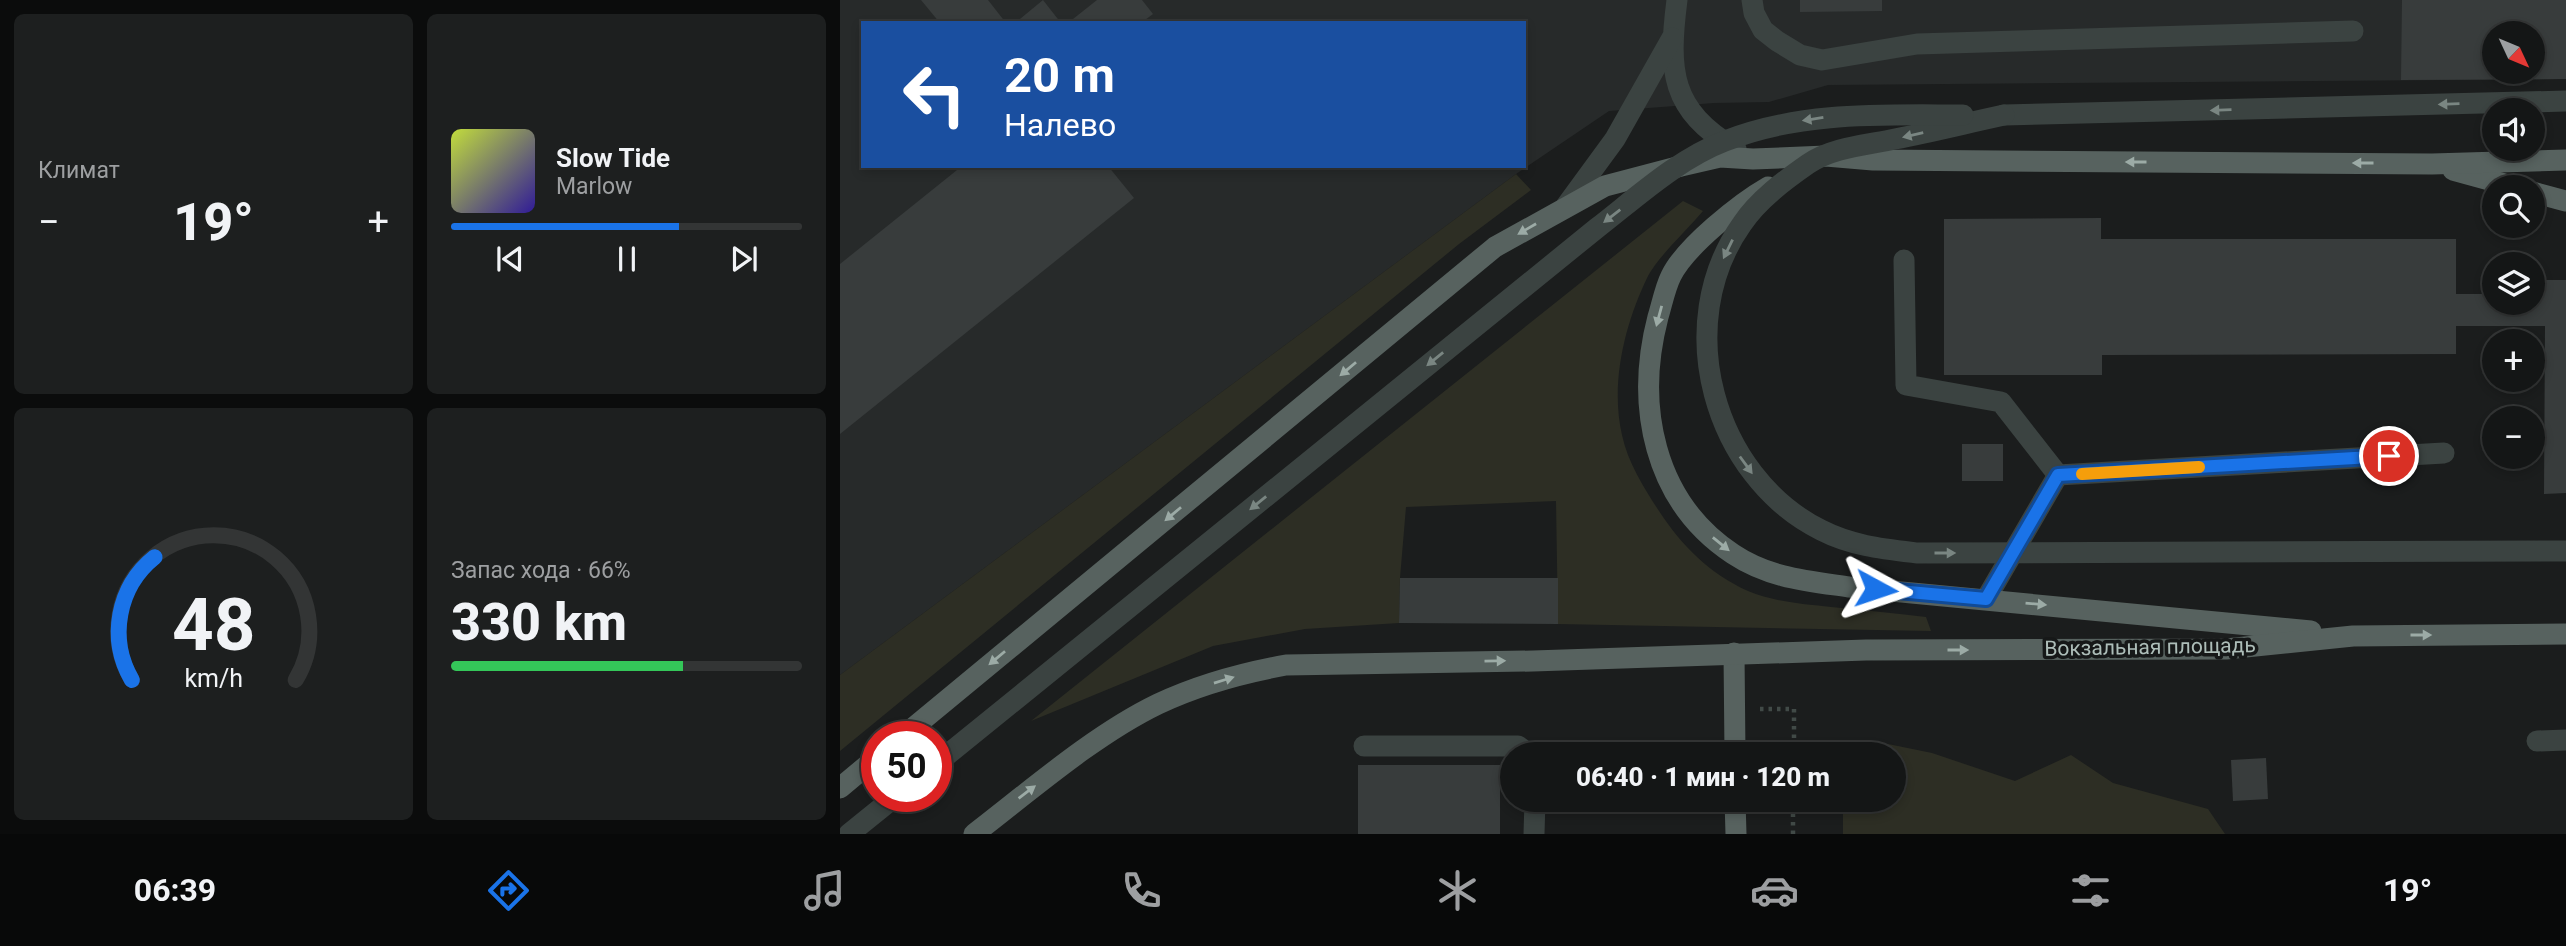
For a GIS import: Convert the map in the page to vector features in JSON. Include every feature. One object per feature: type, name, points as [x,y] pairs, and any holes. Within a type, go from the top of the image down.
[{"type":"main road","points":[[1826,156],[1756,194],[1688,253],[1671,276],[1654,334],[1647,387],[1649,414],[1664,470],[1676,496],[1693,518],[1732,554],[1783,578],[1810,582],[2353,636]]},
{"type":"main road","points":[[921,721],[1495,247],[1605,186],[1720,158],[1826,156],[1873,160],[2432,164],[2566,160]]},
{"type":"main road","points":[[2432,164],[2482,178]]},
{"type":"main road","points":[[2545,195],[2566,201]]},
{"type":"main road","name":"Вокзальная площадь","points":[[974,834],[1127,720],[1189,691],[1253,671],[1308,664],[1533,661],[1866,650],[2226,649],[2353,636],[2566,634]]},
{"type":"main road","points":[[1734,653],[1735,742]]},
{"type":"main road","points":[[840,788],[861,770]]},
{"type":"main road","points":[[1735,812],[1736,834]]},
{"type":"street","points":[[1677,0],[1672,38],[1675,78],[1695,119],[1712,135],[1753,159]]},
{"type":"street","points":[[1752,0],[1754,13],[1763,30],[1800,55],[1822,60],[1917,44],[2353,31]]},
{"type":"street","points":[[1566,206],[1615,139],[1672,38]]},
{"type":"street","points":[[952,751],[1597,228],[1685,162],[1724,141],[1772,126],[1820,117],[2566,101]]},
{"type":"street","points":[[2004,115],[1849,147],[1811,162],[1767,196],[1741,225],[1731,243],[1716,278],[1710,307],[1707,333],[1711,383],[1725,429],[1736,452],[1763,486],[1799,518],[1820,530],[1860,546],[1919,553],[2566,551]]},
{"type":"street","points":[[1904,260],[1906,385],[2001,402],[2058,475]]},
{"type":"street","points":[[2058,475],[2444,453]]},
{"type":"street","points":[[1986,599],[2058,475]]},
{"type":"street","points":[[2537,741],[2566,740]]},
{"type":"street","points":[[1364,746],[1500,746]]},
{"type":"street","points":[[849,834],[876,812]]},
{"type":"street","points":[[1534,834],[1535,812]]},
{"type":"path","points":[[1793,812],[1793,834]]},
{"type":"shaded area","points":[[840,0],[2566,0],[2566,79],[2545,79],[2545,21],[2482,21],[2482,80],[1828,85],[1769,102],[1609,111],[1526,167],[1526,21],[861,21],[861,168],[1525,168],[840,675]]},
{"type":"shaded area","points":[[1516,174],[1531,190],[1459,244],[877,721],[861,721],[861,734],[840,751],[840,675]]},
{"type":"shaded area","points":[[1683,201],[1703,211],[1648,276],[1627,333],[1619,374],[1622,435],[1642,484],[1687,547],[1709,567],[1734,584],[1758,595],[1789,602],[1926,617],[1931,631],[1558,624],[1556,501],[1406,507],[1399,623],[1305,629],[1213,646],[1031,721]]},
{"type":"shaded area","points":[[1906,748],[1932,753],[2015,781],[2071,755],[2113,783],[2208,809],[2225,834],[1843,834],[1843,812],[1906,812]]},
{"type":"building","points":[[921,0],[988,0],[1004,21],[938,21]]},
{"type":"building","points":[[1043,0],[1059,21],[1017,21]]},
{"type":"building","points":[[1097,0],[1142,0],[1153,14],[1144,21],[1071,21]]},
{"type":"building","points":[[1800,0],[1882,0],[1882,11],[1800,12]]},
{"type":"building","points":[[2402,0],[2566,0],[2566,79],[2545,79],[2545,21],[2482,21],[2482,80],[2401,80]]},
{"type":"building","points":[[960,168],[1110,168],[1134,198],[840,434],[840,264]]},
{"type":"building","points":[[2101,218],[2101,239],[2456,239],[2456,294],[2482,294],[2482,315],[2545,315],[2545,280],[2566,280],[2566,493],[2544,494],[2545,326],[2456,326],[2456,354],[2102,355],[2102,375],[1944,375],[1944,219]]},
{"type":"building","points":[[1962,444],[2003,444],[2003,481],[1962,481]]},
{"type":"building","points":[[1400,578],[1558,578],[1558,624],[1399,623]]},
{"type":"building","points":[[2266,758],[2268,799],[2233,801],[2231,760]]},
{"type":"building","points":[[1358,765],[1500,765],[1500,834],[1358,834]]},
{"type":"slow traffic","points":[[2082,474],[2199,467]]},
{"type":"route","points":[[1876,589],[1986,599],[2058,475],[2389,456]]}]
